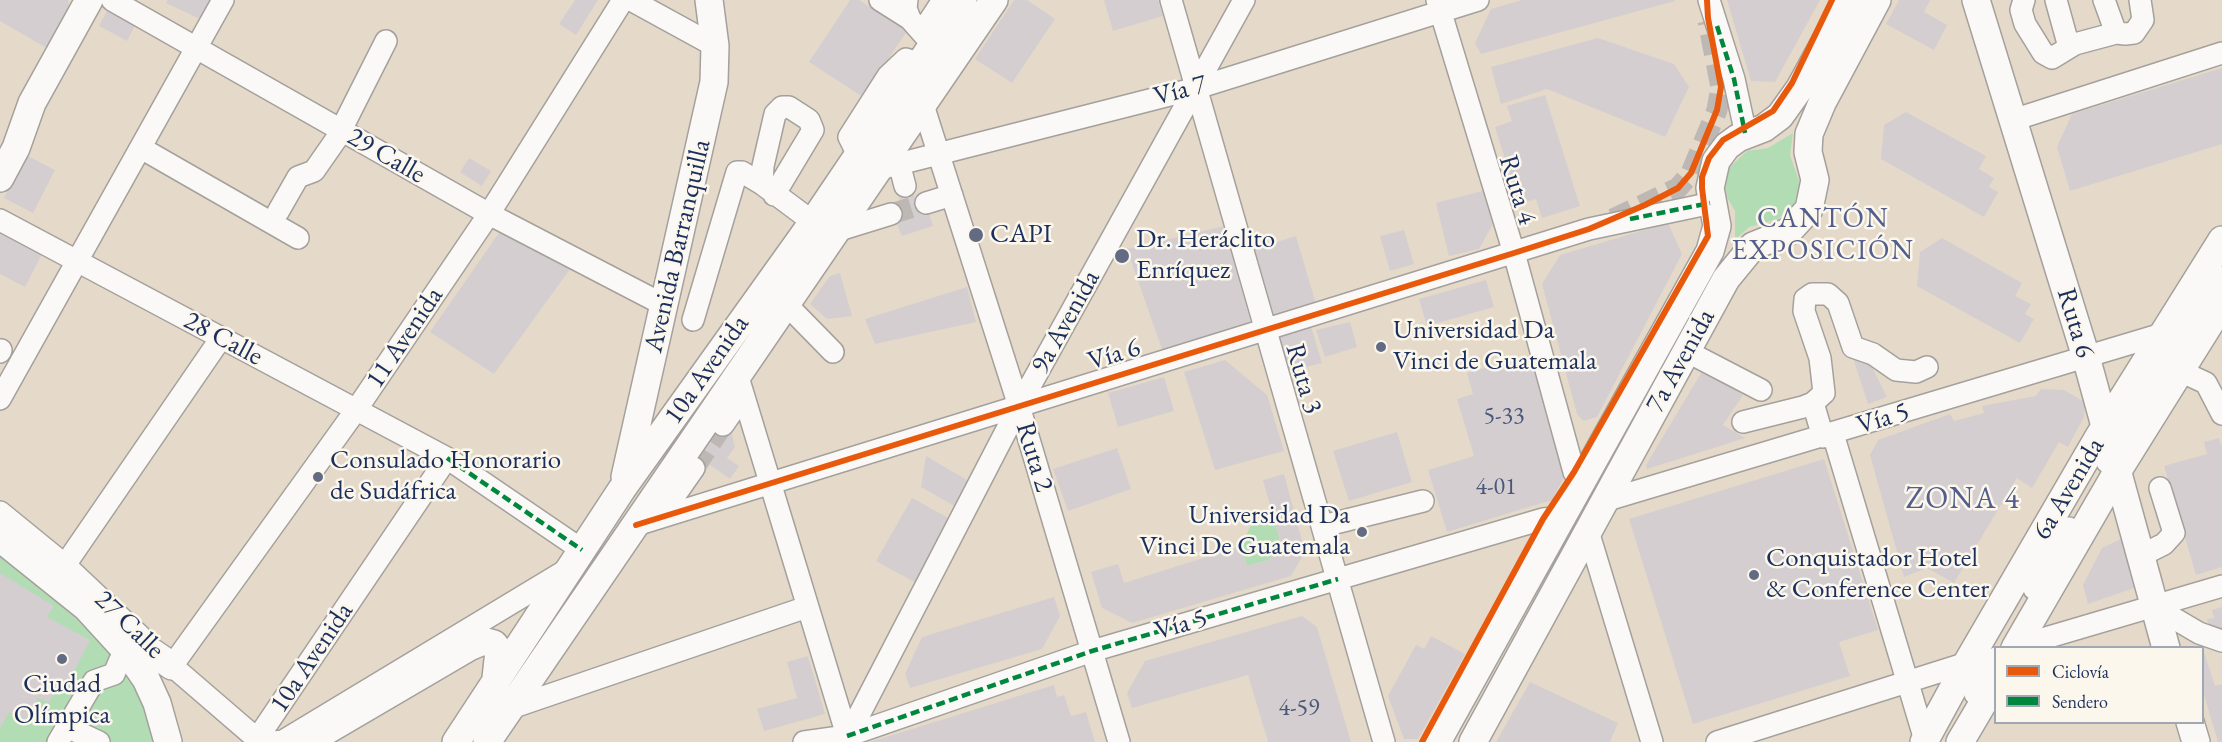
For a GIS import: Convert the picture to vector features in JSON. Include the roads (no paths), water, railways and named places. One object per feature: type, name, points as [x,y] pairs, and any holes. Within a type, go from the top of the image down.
[{"type":"main road","points":[[0,144],[32,103],[89,0]]},
{"type":"main road","name":"Avenida Barranquilla","points":[[622,489],[714,82],[715,46],[709,0]]},
{"type":"main road","name":"10a Avenida","points":[[870,169],[923,39],[963,0]]},
{"type":"main road","name":"10a Avenida","points":[[923,39],[994,0]]},
{"type":"main road","points":[[1716,237],[1717,226],[1710,178],[1716,161],[1727,146],[1770,124],[1784,111],[1800,88],[1848,0]]},
{"type":"main road","name":"7a Avenida","points":[[1473,742],[1726,279],[1746,252],[1762,241],[1788,232],[1809,209],[1815,192],[1808,143],[1812,127],[1877,0]]},
{"type":"main road","name":"Ruta 6","points":[[1976,0],[2085,357],[2165,646]]},
{"type":"main road","name":"10a Avenida","points":[[456,742],[622,489],[824,226],[923,105],[923,39]]},
{"type":"main road","points":[[0,178],[16,148],[32,103]]},
{"type":"main road","name":"10a Avenida","points":[[487,742],[508,709],[647,521],[740,386],[787,305],[824,226]]},
{"type":"main road","name":"7a Avenida","points":[[1437,742],[1716,237]]},
{"type":"main road","name":"6a Avenida","points":[[1932,741],[1967,663],[2105,427],[2222,240]]},
{"type":"main road","name":"6a Avenida","points":[[2016,646],[2114,464],[2218,316]]},
{"type":"main road","name":"27 Calle","points":[[0,538],[86,606],[128,653],[146,679],[157,703],[168,742]]},
{"type":"main road","points":[[86,606],[171,666]]},
{"type":"main road","points":[[307,742],[483,641],[494,644],[499,651],[496,678]]},
{"type":"main road","points":[[1960,742],[1994,683]]},
{"type":"main road","points":[[2190,724],[2196,742]]},
{"type":"street","name":"29 Calle","points":[[112,0],[489,214],[664,305]]},
{"type":"street","points":[[0,399],[79,262],[223,0]]},
{"type":"street","name":"11 Avenida","points":[[171,666],[356,410],[489,214],[622,0]]},
{"type":"street","points":[[631,0],[715,46]]},
{"type":"street","points":[[880,0],[923,39],[943,0]]},
{"type":"street","name":"Ruta 3","points":[[1171,0],[1384,742]]},
{"type":"street","name":"9a Avenida","points":[[844,741],[1019,406],[1244,0]]},
{"type":"street","name":"Vía 7","points":[[870,169],[1197,88],[1439,5],[1478,0]]},
{"type":"street","points":[[1784,111],[1803,103],[1810,96],[1862,0]]},
{"type":"street","points":[[2024,0],[2021,10],[2025,24],[2043,53],[2052,58],[2069,47],[2116,33],[2134,33],[2143,20],[2140,0]]},
{"type":"street","points":[[2056,0],[2069,47]]},
{"type":"street","points":[[2104,0],[2116,33]]},
{"type":"street","name":"Ruta 4","points":[[1439,5],[1514,253],[1574,472],[1581,485]]},
{"type":"street","points":[[1708,6],[1734,79],[1746,135]]},
{"type":"street","points":[[278,212],[298,177],[314,171],[340,130],[386,41]]},
{"type":"street","points":[[2013,120],[2222,53]]},
{"type":"street","points":[[1810,96],[1812,127]]},
{"type":"street","name":"Ruta 2","points":[[923,105],[1019,406],[1119,742]]},
{"type":"street","points":[[141,148],[298,238]]},
{"type":"street","points":[[870,169],[905,186]]},
{"type":"street","points":[[693,320],[734,175],[742,172],[824,226],[891,214]]},
{"type":"street","points":[[926,203],[952,195]]},
{"type":"street","name":"Vía 6","points":[[647,521],[1597,226],[1713,202]]},
{"type":"street","name":"28 Calle","points":[[0,220],[447,458],[575,559]]},
{"type":"street","points":[[1452,742],[1616,434],[1667,355],[1713,272],[1718,256],[1716,237]]},
{"type":"street","points":[[1713,272],[1726,260],[1746,252]]},
{"type":"street","points":[[2002,646],[2114,464],[2222,277]]},
{"type":"street","points":[[1743,422],[1808,405],[1824,393],[1820,358],[1804,311],[1805,299],[1812,294],[1828,294],[1839,303],[1852,347]]},
{"type":"street","points":[[787,305],[833,352]]},
{"type":"street","name":"Vía 5","points":[[1604,501],[1821,438],[2162,334]]},
{"type":"street","points":[[65,565],[221,338]]},
{"type":"street","points":[[1820,358],[1852,347],[1873,354],[1896,370],[1916,372],[1928,367]]},
{"type":"street","points":[[1686,351],[1761,390]]},
{"type":"street","points":[[2181,371],[2206,383],[2222,414]]},
{"type":"street","points":[[723,425],[740,386]]},
{"type":"street","points":[[740,386],[807,607],[844,741]]},
{"type":"street","points":[[1808,405],[1907,680],[1932,741]]},
{"type":"street","name":"10a Avenida","points":[[267,741],[447,458]]},
{"type":"street","points":[[647,521],[694,468]]},
{"type":"street","points":[[2140,556],[2164,544],[2174,533],[2160,488]]},
{"type":"street","points":[[1323,526],[1423,501]]},
{"type":"street","name":"27 Calle","points":[[0,512],[65,565],[171,666],[267,741]]},
{"type":"street","name":"Vía 5","points":[[804,742],[844,741],[1092,651],[1543,519],[1563,517]]},
{"type":"street","points":[[1588,531],[1652,742]]},
{"type":"street","points":[[267,741],[283,741],[575,559]]},
{"type":"street","points":[[2018,646],[2222,586]]},
{"type":"street","points":[[2153,606],[2199,633],[2222,641]]},
{"type":"street","points":[[508,709],[807,607]]},
{"type":"street","points":[[1932,741],[1994,659]]},
{"type":"street","points":[[1717,742],[1907,680],[1967,663]]},
{"type":"street","points":[[99,742],[62,735],[94,681],[117,667]]},
{"type":"tunnel","points":[[1613,219],[1678,188],[1691,173],[1717,110],[1721,87],[1708,21]]},
{"type":"tunnel","points":[[891,214],[926,203]]},
{"type":"tunnel","points":[[694,468],[723,425]]},
{"type":"place","name":"CAPI","points":[[976,235]]},
{"type":"place","name":"Dr. Heráclito Enríquez","points":[[1122,256]]},
{"type":"place","name":"Universidad Da Vinci de Guatemala","points":[[1381,347]]},
{"type":"place","name":"Consulado Honorario de Sudáfrica","points":[[318,477]]},
{"type":"place","name":"Universidad Da Vinci De Guatemala","points":[[1362,532]]},
{"type":"place","name":"Conquistador Hotel & Conference Center","points":[[1754,575]]},
{"type":"place","name":"Ciudad Olímpica","points":[[62,659]]},
{"type":"district","name":"CANTÓN EXPOSICIÓN","points":[[1823,235]]},
{"type":"district","name":"ZONA 4","points":[[1963,500]]}]
